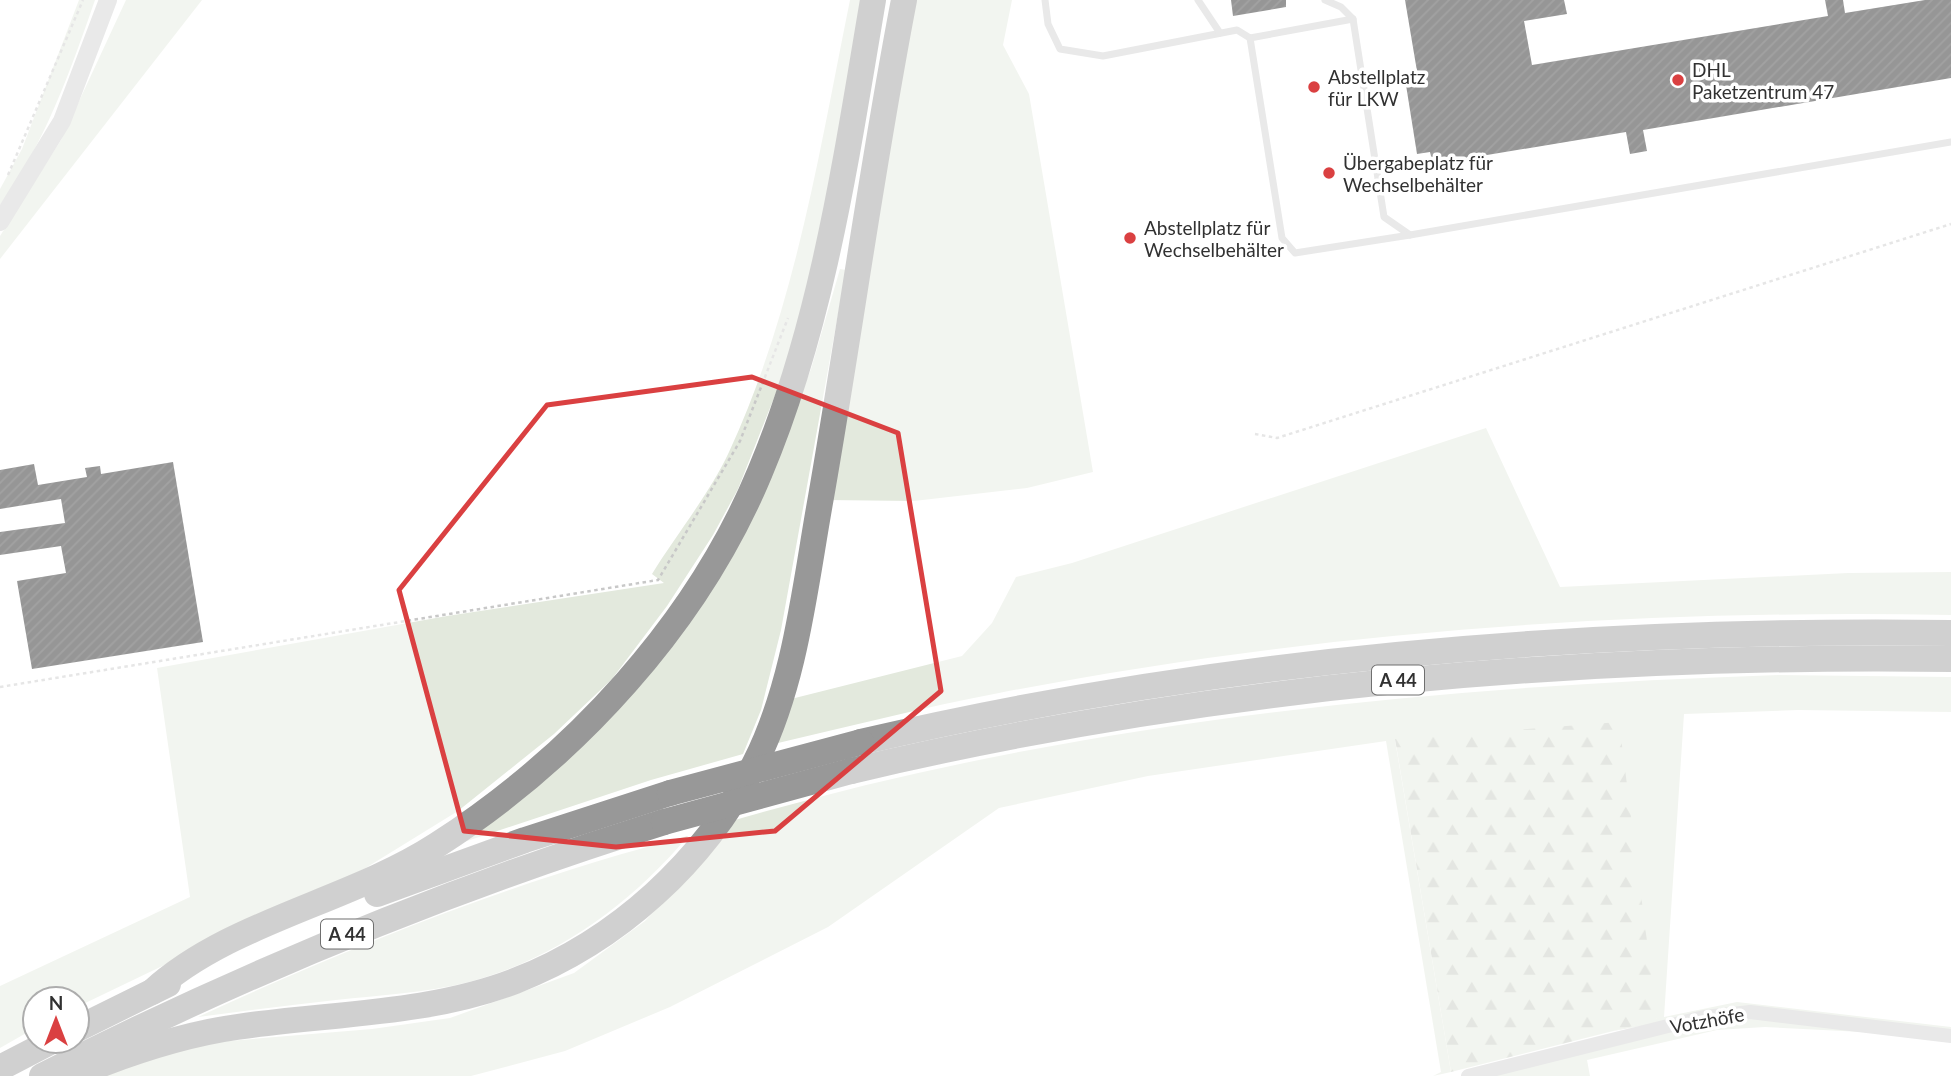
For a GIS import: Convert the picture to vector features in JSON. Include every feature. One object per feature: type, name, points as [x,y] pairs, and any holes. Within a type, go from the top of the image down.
[{"type":"highway","points":[[152,992],[172,973],[197,957],[403,864],[465,826],[562,746],[624,683],[671,626],[736,524],[761,471],[785,407],[817,296],[873,0]]},
{"type":"highway","points":[[72,1076],[146,1048],[207,1032],[418,1007],[458,999],[513,982],[562,959],[621,922],[673,876],[713,829],[757,758],[789,663],[824,478],[904,0]]},
{"type":"highway","name":"A 44","points":[[91,1022],[152,992],[395,887],[524,840],[670,793],[861,742],[1123,689],[1386,655],[1643,637],[1951,633]]},
{"type":"highway","name":"A 44","points":[[41,1076],[202,997],[346,935],[513,872],[664,822],[851,771],[985,741],[1134,713],[1394,680],[1639,663],[1951,659]]},
{"type":"highway","points":[[0,1068],[25,1055]]},
{"type":"street","points":[[0,222],[62,121],[108,0]]},
{"type":"street","name":"Votzhöfe","points":[[1468,1076],[1704,1017],[1750,1012],[1951,1036]]},
{"type":"lane","points":[[1045,0],[1048,24],[1060,50],[1103,55],[1237,30],[1250,38],[1353,19]]},
{"type":"lane","points":[[1198,0],[1220,33]]},
{"type":"lane","points":[[1325,0],[1341,7],[1353,19],[1384,217],[1410,235]]},
{"type":"lane","points":[[1250,38],[1282,238],[1295,253],[1951,142]]},
{"type":"path","points":[[5,182],[83,0]]},
{"type":"path","points":[[1255,434],[1277,438],[1951,224]]},
{"type":"path","points":[[0,687],[658,580],[740,441],[770,372],[792,308]]},
{"type":"highlighted area","points":[[752,377],[898,433],[941,691],[775,831],[616,847],[464,831],[399,590],[547,405]]},
{"type":"green space","points":[[79,0],[95,0],[66,80],[30,157],[0,205],[0,189],[22,149]]},
{"type":"green space","points":[[126,0],[202,0],[0,259],[0,236],[61,140]]},
{"type":"green space","points":[[850,0],[866,0],[809,309],[738,489],[713,535],[667,606],[612,679],[554,734],[458,811],[364,869],[91,1000],[91,985],[21,985],[21,1036],[0,1048],[0,986],[190,897],[157,668],[447,616],[664,583],[652,574],[721,467],[752,398],[788,286],[815,173]]},
{"type":"green space","points":[[914,0],[1012,0],[1003,45],[1029,94],[1093,472],[1027,488],[914,501],[826,500]]},
{"type":"green space","points":[[840,269],[846,270],[781,630],[761,710],[743,754],[651,780],[446,848],[582,736],[780,447],[811,369]]},
{"type":"green space","points":[[1486,428],[1560,587],[1848,573],[1951,572],[1951,615],[1712,616],[1592,621],[1353,640],[1116,672],[971,698],[778,743],[787,700],[962,656],[992,623],[1016,577],[1072,563]]},
{"type":"green space","points":[[1778,675],[1951,677],[1951,712],[1798,710],[1684,714],[1664,1017],[1737,1002],[1951,1027],[1951,1031],[1751,1007],[1613,1031],[1657,1019],[1395,740],[1451,1072],[1433,1076],[1441,1072],[1386,741],[1148,776],[999,808],[828,927],[670,1007],[565,1051],[471,1076],[88,1076],[180,1045],[372,1029],[450,1018],[574,973],[645,921],[704,857],[725,823],[854,788],[984,759],[1115,735],[1247,716],[1379,700],[1512,689]]},
{"type":"green space","points":[[1619,722],[1657,1020],[1451,1072],[1395,739]]},
{"type":"green space","points":[[688,836],[642,884],[590,926],[532,959],[501,972],[436,989],[198,1017],[439,915],[563,872]]},
{"type":"green space","points":[[1744,1017],[1882,1033],[1765,1027],[1717,1030],[1587,1060],[1590,1076],[1484,1076],[1713,1019]]},
{"type":"building","points":[[1231,0],[1286,0],[1286,7],[1233,16]]},
{"type":"building","name":"DHL Paketzentrum 47","points":[[1405,0],[1564,0],[1567,14],[1524,21],[1532,65],[1828,16],[1825,0],[1843,0],[1845,13],[1925,0],[1951,0],[1951,78],[1643,130],[1647,151],[1630,154],[1626,132],[1433,164],[1430,152],[1417,154],[1406,85],[1419,83]]},
{"type":"building","points":[[173,462],[203,642],[32,669],[17,581],[66,573],[61,546],[0,555],[0,532],[65,523],[61,499],[0,509],[0,470],[34,464],[38,485],[87,477],[85,468],[100,466],[101,474]]},
{"type":"place","name":"DHL Paketzentrum 47","points":[[1678,80]]},
{"type":"place","name":"Abstellplatz für LKW","points":[[1314,87]]},
{"type":"place","name":"Übergabeplatz für Wechselbehälter","points":[[1329,173]]},
{"type":"place","name":"Abstellplatz für Wechselbehälter","points":[[1130,238]]}]
